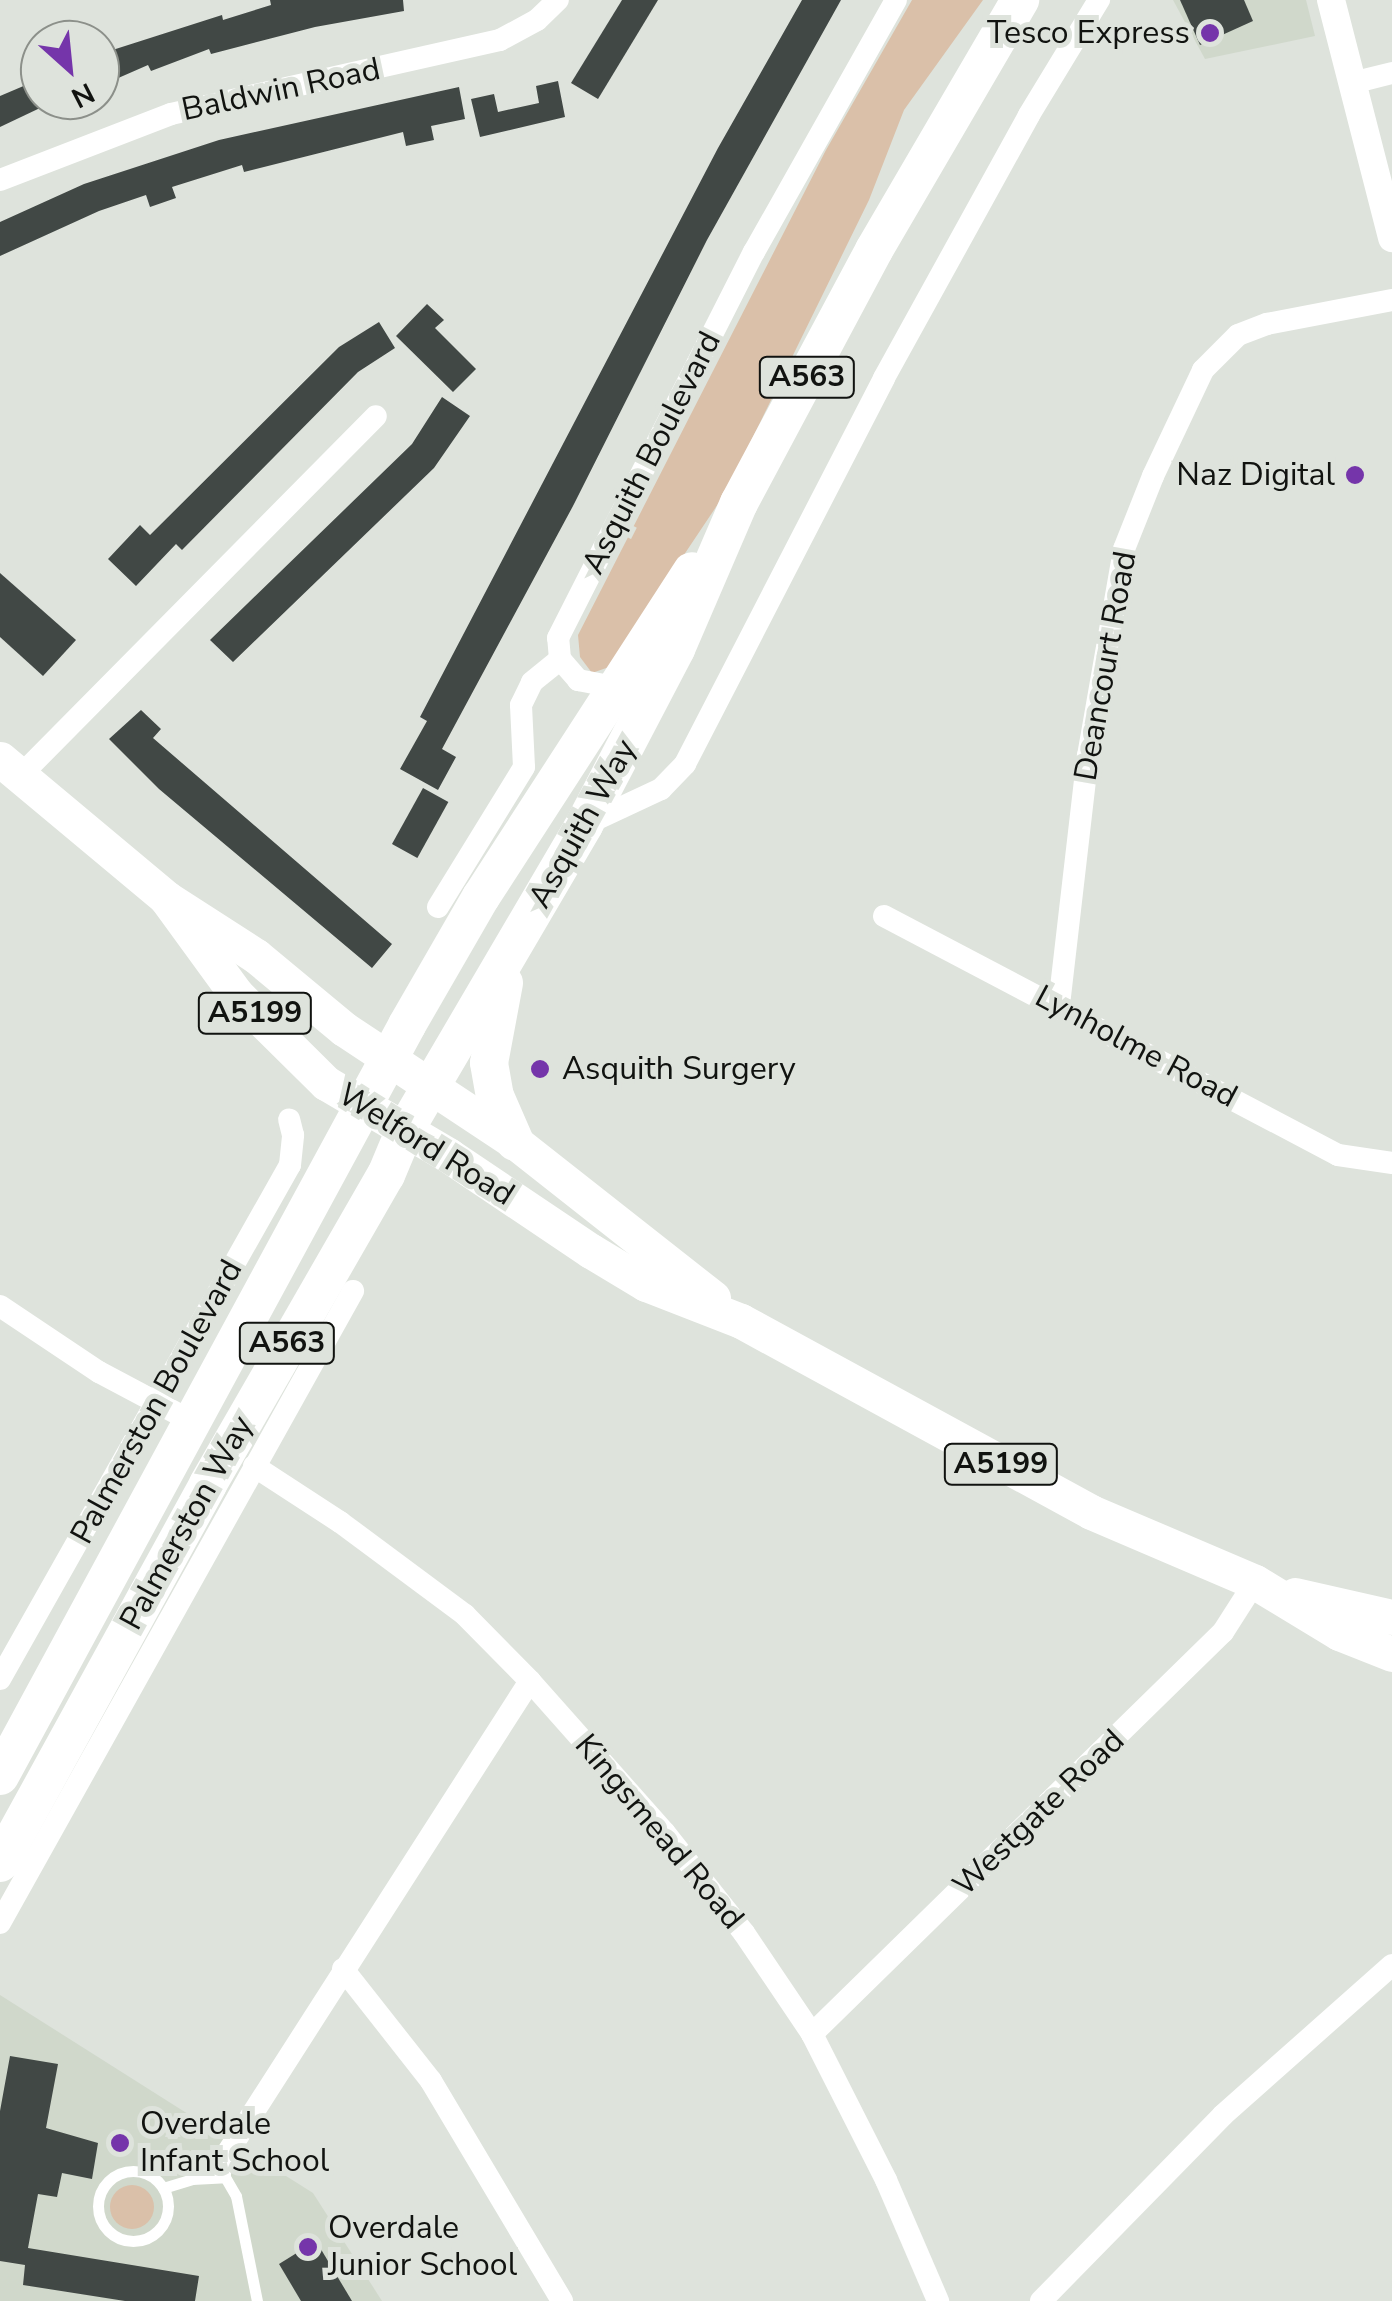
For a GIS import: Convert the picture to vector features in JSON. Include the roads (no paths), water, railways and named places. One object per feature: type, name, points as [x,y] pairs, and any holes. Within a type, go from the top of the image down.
[{"type":"highway","name":"Asquith Way","points":[[404,1132],[584,825],[676,649],[739,503],[874,250],[1021,6]]},
{"type":"highway","name":"Asquith Way","points":[[363,1107],[481,897],[614,687],[739,503]]},
{"type":"highway","name":"A563","points":[[510,956],[489,1063],[495,1096],[516,1142]]},
{"type":"highway","name":"Palmerston Way","points":[[0,1776],[363,1107]]},
{"type":"highway","name":"Palmerston Way","points":[[0,1863],[292,1334],[386,1174],[404,1132]]},
{"type":"highway","points":[[191,1422],[206,1425],[218,1421],[292,1334]]},
{"type":"main road","name":"Welford Road","points":[[10,768],[166,898],[256,956],[389,1060],[516,1142],[740,1321]]},
{"type":"main road","name":"Welford Road","points":[[166,898],[236,994],[326,1083],[448,1156],[646,1284],[740,1321],[1091,1512],[1262,1586],[1340,1632],[1392,1654]]},
{"type":"main road","name":"Welford Road","points":[[1262,1586],[1392,1617]]},
{"type":"street","name":"Baldwin Road","points":[[0,180],[170,114],[500,40],[536,20],[558,0]]},
{"type":"street","name":"Asquith Boulevard","points":[[560,659],[558,638],[754,252],[896,0]]},
{"type":"street","points":[[584,825],[661,789],[685,764],[884,378],[1028,114],[1099,0]]},
{"type":"street","points":[[1330,0],[1392,238]]},
{"type":"street","points":[[1352,82],[1392,74]]},
{"type":"street","name":"Deancourt Road","points":[[1059,1005],[1088,756],[1124,549],[1161,458],[1203,370],[1238,335],[1267,324],[1392,300]]},
{"type":"street","points":[[10,768],[376,416]]},
{"type":"street","points":[[438,906],[524,767],[521,705],[532,682],[560,659],[578,680],[614,687]]},
{"type":"street","name":"Lynholme Road","points":[[884,916],[1059,1005],[1338,1156],[1368,1163],[1392,1162]]},
{"type":"street","name":"Palmerston Boulevard","points":[[0,1679],[290,1165],[290,1119]]},
{"type":"street","points":[[0,1923],[353,1291]]},
{"type":"street","points":[[0,1306],[38,1334],[191,1422]]},
{"type":"street","name":"Kingsmead Road","points":[[254,1466],[340,1522],[465,1615],[530,1681],[665,1833],[744,1933],[812,2034],[886,2180],[938,2301]]},
{"type":"street","name":"Westgate Road","points":[[812,2034],[1222,1632],[1262,1586]]},
{"type":"street","points":[[225,2166],[343,1969],[530,1681]]},
{"type":"street","points":[[1041,2301],[1223,2115],[1392,1964]]},
{"type":"street","points":[[343,1969],[431,2080],[562,2301]]},
{"type":"lane","points":[[163,2188],[225,2166],[236,2196],[257,2301]]},
{"type":"lane","points":[[121,2173],[145,2173],[163,2188],[168,2210],[158,2232],[137,2242],[125,2241],[106,2230],[98,2197],[111,2178],[121,2173]]},
{"type":"place","name":"Tesco Express","points":[[1210,33]]},
{"type":"place","name":"Naz Digital","points":[[1355,475]]},
{"type":"place","name":"Asquith Surgery","points":[[540,1069]]},
{"type":"place","name":"Overdale Infant School","points":[[120,2143]]},
{"type":"place","name":"Overdale Junior School","points":[[308,2247]]}]
